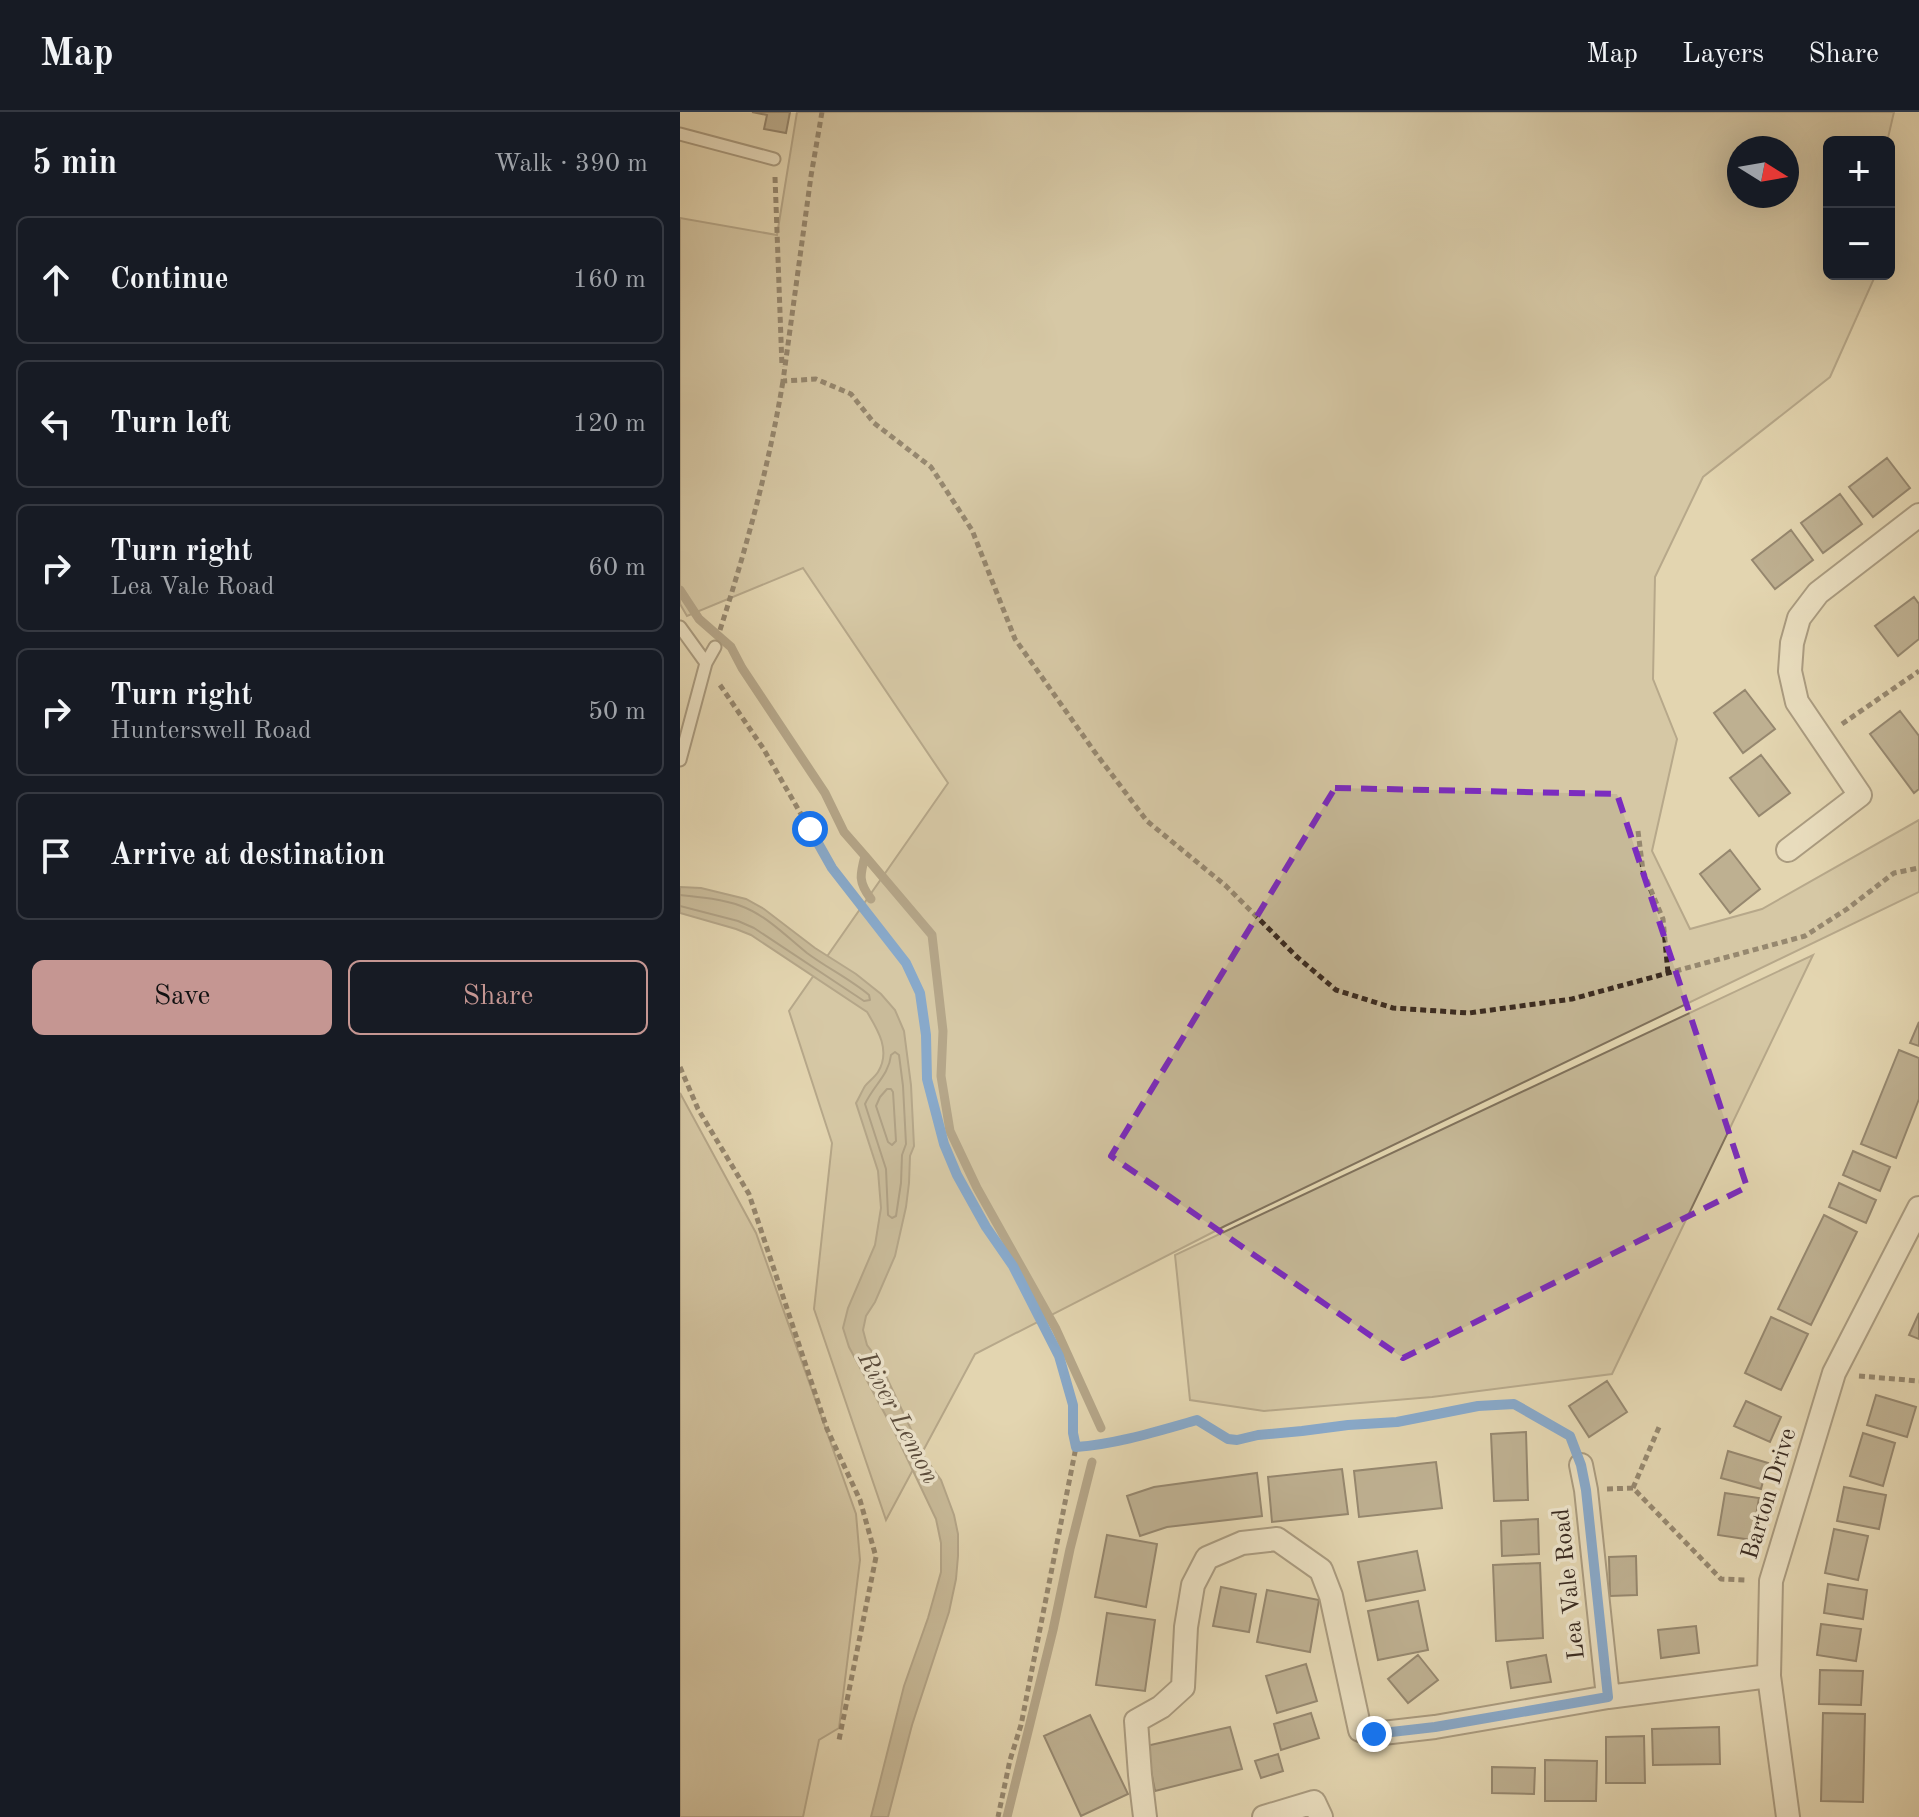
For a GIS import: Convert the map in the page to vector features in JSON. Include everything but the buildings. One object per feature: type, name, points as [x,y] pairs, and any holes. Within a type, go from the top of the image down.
[{"type":"street","points":[[1788,850],[1860,795],[1797,702],[1790,671],[1792,643],[1799,618],[1818,593],[1919,515]]},
{"type":"street","name":"Barton Drive","points":[[1788,1817],[1769,1676],[1771,1581],[1834,1373],[1919,1208]]},
{"type":"street","name":"Lea Vale Road","points":[[1581,1465],[1608,1697]]},
{"type":"street","points":[[1145,1817],[1136,1721],[1161,1707],[1183,1687],[1186,1627],[1193,1585],[1207,1558],[1242,1543],[1277,1539],[1321,1570],[1331,1596],[1360,1730],[1374,1734],[1435,1727],[1608,1697],[1769,1676]]},
{"type":"street","points":[[1264,1817],[1314,1802],[1321,1817]]},
{"type":"lane","points":[[680,134],[774,159]]},
{"type":"lane","points":[[680,627],[706,663]]},
{"type":"lane","points":[[680,760],[706,663],[715,647]]},
{"type":"path","points":[[722,624],[769,456],[783,381],[822,112]]},
{"type":"path","points":[[774,159],[783,381]]},
{"type":"path","points":[[783,381],[816,379],[851,394],[874,423],[931,467],[972,530],[1015,639],[1147,821],[1226,886],[1296,956],[1336,990],[1393,1008],[1469,1013],[1572,999],[1805,936],[1894,873],[1919,868]]},
{"type":"path","points":[[706,663],[763,748],[832,868],[906,963],[920,993],[926,1035],[927,1079],[944,1144],[957,1175],[986,1227],[1013,1266],[1059,1356],[1073,1405],[1076,1447],[1021,1725],[998,1817]]},
{"type":"path","points":[[1821,739],[1919,671]]},
{"type":"path","points":[[1638,831],[1643,871],[1663,919],[1668,973]]},
{"type":"path","points":[[680,1067],[698,1109],[749,1194],[827,1429],[860,1500],[876,1557],[839,1740]]},
{"type":"path","points":[[1834,1373],[1919,1381]]},
{"type":"path","points":[[1076,1447],[1151,1433],[1197,1420],[1228,1439],[1237,1440],[1258,1435],[1397,1422],[1478,1406],[1514,1404],[1570,1436],[1581,1465]]},
{"type":"path","points":[[1633,1488],[1660,1425]]},
{"type":"path","points":[[1586,1490],[1633,1488],[1721,1579],[1771,1581]]},
{"type":"highlighted area","points":[[1335,788],[1617,794],[1747,1187],[1403,1358],[1111,1156]]},
{"type":"shaded area","points":[[797,112],[1894,112],[1888,136],[1823,136],[1823,280],[1873,280],[1830,377],[1703,477],[1655,577],[1653,679],[1677,739],[1652,851],[1690,929],[1762,909],[1919,820],[1919,892],[1225,1226],[975,1354],[886,1520],[814,1309],[832,1143],[789,1011],[948,783],[803,568],[687,616],[680,604],[680,218],[777,235]]},
{"type":"shaded area","points":[[1813,955],[1612,1374],[1432,1397],[1264,1411],[1190,1400],[1175,1255]]},
{"type":"shaded area","points":[[680,1093],[756,1233],[856,1514],[860,1560],[839,1728],[819,1740],[803,1817],[680,1817]]},
{"type":"water","name":"River Lemon","points":[[680,887],[701,888],[746,899],[764,909],[881,994],[895,1010],[904,1031],[914,1146],[910,1156],[906,1207],[895,1256],[866,1316],[863,1330],[867,1345],[879,1361],[923,1455],[941,1480],[954,1515],[958,1556],[949,1612],[912,1725],[888,1817],[871,1817],[904,1686],[941,1572],[941,1543],[936,1519],[849,1347],[843,1328],[848,1308],[875,1245],[881,1208],[878,1171],[856,1103],[882,1064],[882,1041],[867,1012],[751,935],[680,913]]},
{"type":"waterway","points":[[680,590],[699,619],[731,647],[825,793],[844,832],[865,856],[861,878],[871,899]]},
{"type":"waterway","points":[[865,856],[932,935],[943,1031],[941,1076],[950,1131],[977,1188],[1056,1329],[1101,1428]]},
{"type":"waterway","points":[[1007,1817],[1092,1462]]},
{"type":"route","points":[[810,829],[832,868],[906,963],[920,993],[926,1035],[927,1079],[944,1144],[957,1175],[986,1227],[1013,1266],[1059,1356],[1073,1405],[1076,1447],[1151,1433],[1197,1420],[1228,1439],[1237,1440],[1258,1435],[1397,1422],[1478,1406],[1514,1404],[1570,1436],[1586,1490],[1608,1697],[1435,1727],[1374,1734]]}]
